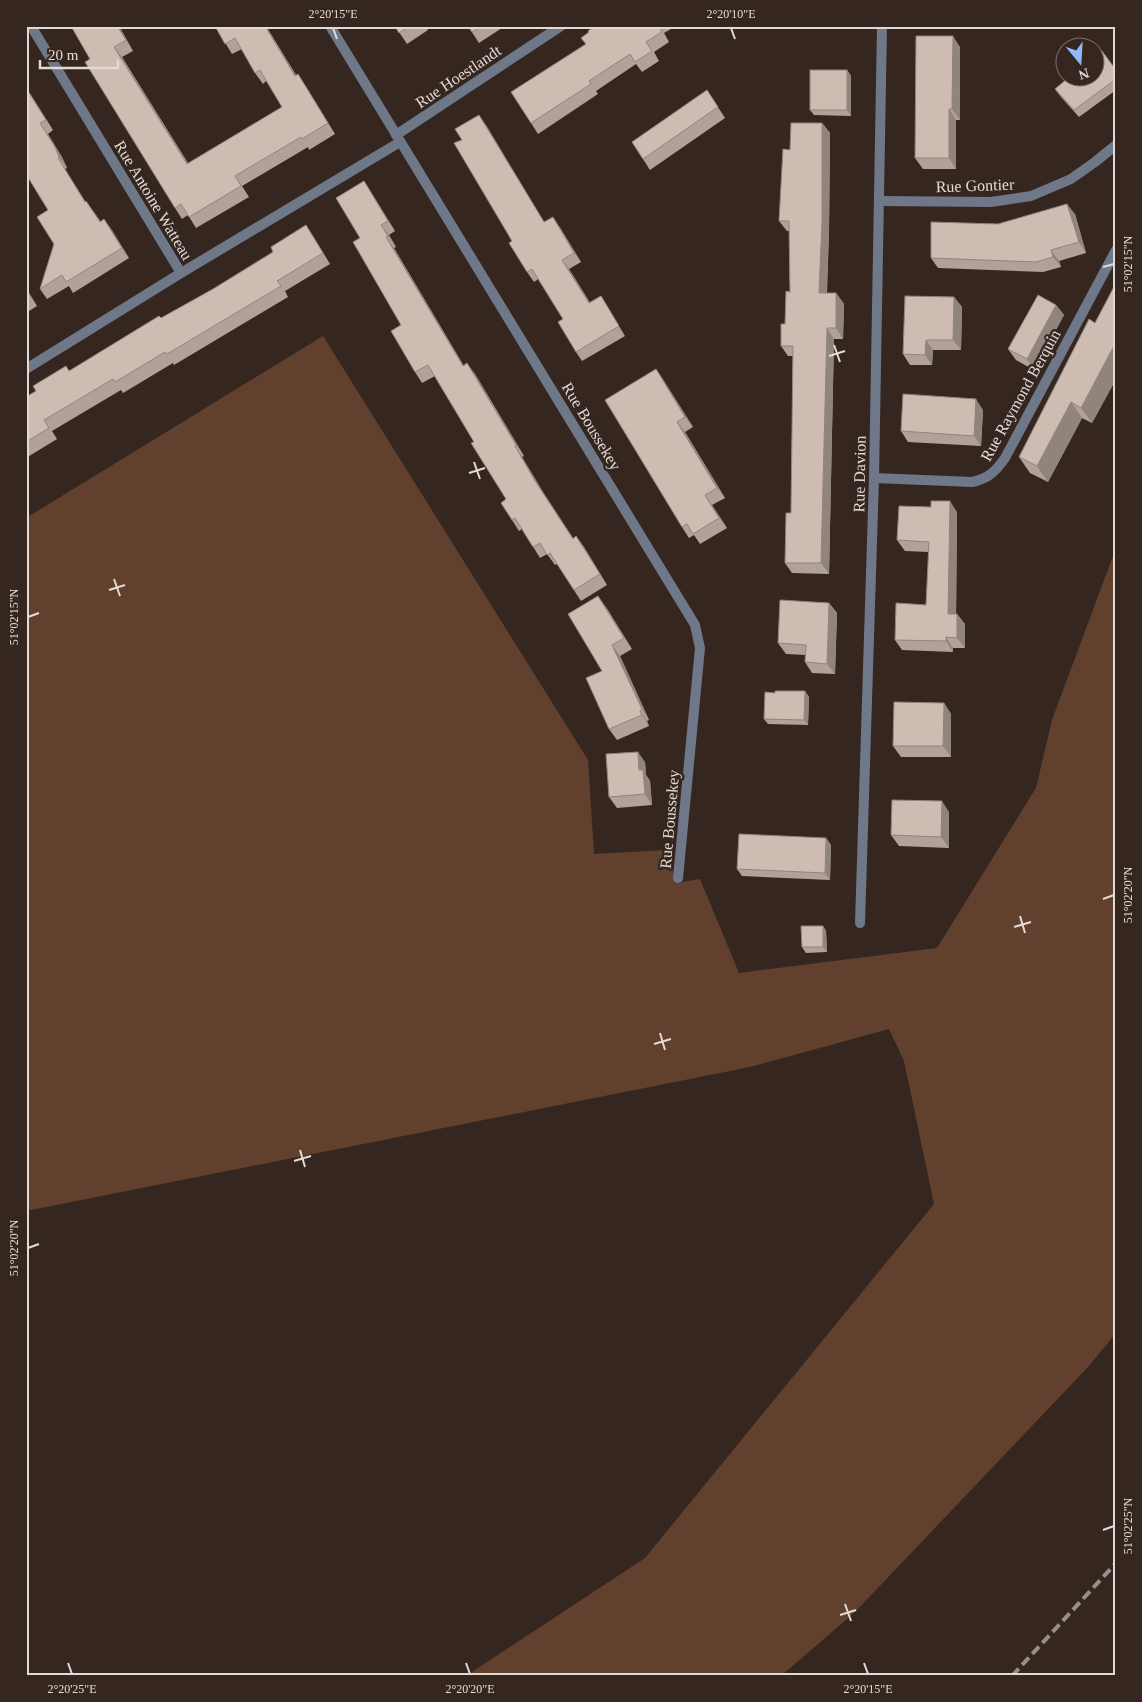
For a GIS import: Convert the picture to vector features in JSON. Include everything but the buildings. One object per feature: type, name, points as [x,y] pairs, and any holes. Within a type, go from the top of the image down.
[{"type":"street","name":"Rue Antoine Watteau","points":[[31,26],[181,273],[398,139]]},
{"type":"street","name":"Rue Boussekey","points":[[330,26],[686,609],[698,633],[700,648],[678,878]]},
{"type":"street","name":"Rue Hoestlandt","points":[[398,139],[560,26]]},
{"type":"street","name":"Rue Davion","points":[[860,923],[874,478],[882,26]]},
{"type":"street","name":"Rue Gontier","points":[[880,201],[991,202],[1031,196],[1070,179],[1116,145]]},
{"type":"street","name":"Rue Raymond Berquin","points":[[874,478],[972,482],[984,479],[993,473],[1005,458],[1116,250]]},
{"type":"street","points":[[26,369],[181,273]]},
{"type":"shaded area","points":[[323,336],[588,760],[594,854],[667,850],[676,883],[700,879],[739,973],[937,948],[1036,788],[1052,720],[1116,548],[1116,1333],[1088,1367],[855,1612],[781,1676],[466,1676],[645,1558],[934,1204],[904,1061],[889,1029],[750,1067],[26,1211],[26,518]]},
{"type":"railway","points":[[1012,1676],[1116,1563]]}]
